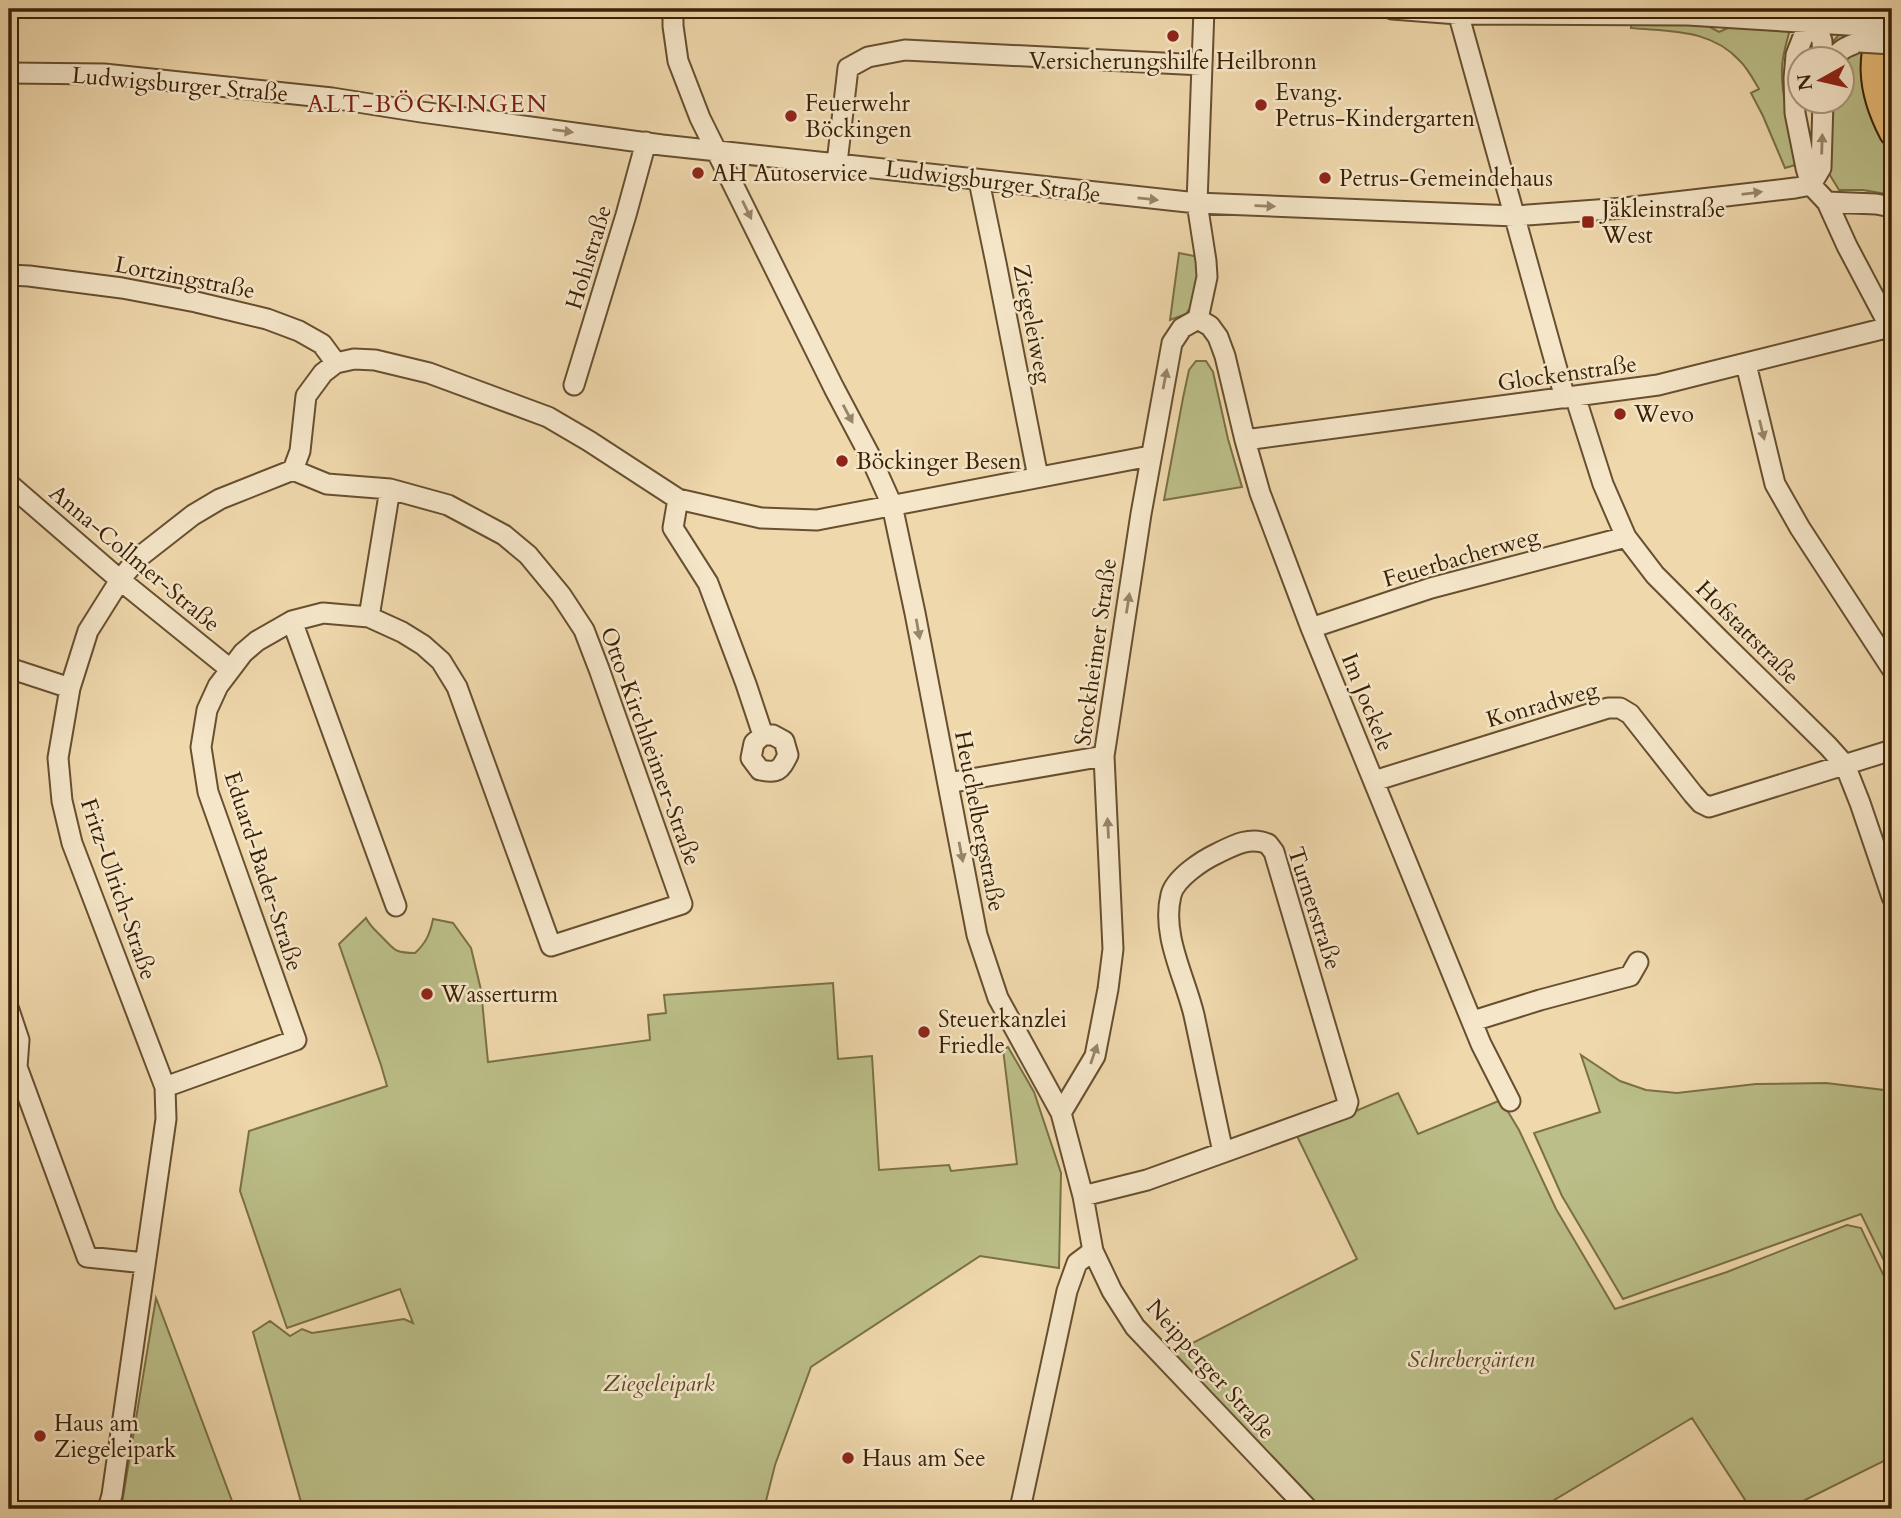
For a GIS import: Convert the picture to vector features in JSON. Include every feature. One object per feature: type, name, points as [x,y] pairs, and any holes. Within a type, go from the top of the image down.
[{"type":"main road","points":[[1892,9],[1882,26],[1872,71],[1881,111],[1892,133]]},
{"type":"street","points":[[673,9],[678,61],[715,150]]},
{"type":"street","points":[[1198,319],[1207,277],[1197,204],[1205,9]]},
{"type":"street","points":[[1392,9],[1687,12],[1816,23],[1892,44]]},
{"type":"street","name":"Hofstattstraße","points":[[1457,11],[1514,216],[1570,397],[1626,537],[1656,575],[1845,765],[1892,897]]},
{"type":"street","points":[[1816,23],[1822,46]]},
{"type":"street","points":[[1816,23],[1803,37],[1796,55],[1795,113],[1800,141],[1811,185],[1827,202],[1847,247],[1891,329]]},
{"type":"street","points":[[1847,46],[1861,34],[1892,30]]},
{"type":"street","points":[[837,163],[848,68],[868,57],[905,50],[1202,65]]},
{"type":"street","name":"Ludwigsburger Straße","points":[[9,73],[104,74],[332,98],[752,155],[1197,204],[1514,216],[1624,208],[1811,185]]},
{"type":"street","points":[[1811,185],[1821,168],[1823,116]]},
{"type":"street","name":"Hohlstraße","points":[[574,385],[646,142]]},
{"type":"street","name":"Heuchelbergstraße","points":[[715,150],[732,179],[892,505],[977,935],[998,998],[1061,1113],[1083,1196],[1093,1251]]},
{"type":"street","name":"Ziegeleiweg","points":[[979,181],[1038,477]]},
{"type":"street","points":[[1827,202],[1892,207]]},
{"type":"street","name":"Lortzingstraße","points":[[9,275],[29,275],[122,288],[267,319],[299,331],[322,344],[336,363]]},
{"type":"street","name":"Im Jockele","points":[[1198,319],[1210,326],[1218,337],[1260,493],[1311,628],[1481,1044],[1510,1101]]},
{"type":"street","name":"Stockheimer Straße","points":[[1061,1113],[1095,1056],[1113,949],[1104,756],[1150,456],[1172,343],[1182,328],[1198,319]]},
{"type":"street","name":"Glockenstraße","points":[[1245,440],[1658,385],[1891,329]]},
{"type":"street","points":[[293,470],[300,451],[306,396],[323,373],[336,363],[354,359],[375,360],[429,373],[548,417],[678,499],[761,518],[817,520],[1150,456]]},
{"type":"street","points":[[1746,364],[1775,484],[1800,528],[1892,669]]},
{"type":"street","name":"Otto-Kirchheimer-Straße","points":[[293,470],[327,484],[390,489],[448,505],[504,536],[528,555],[561,595],[583,630],[682,904],[551,946]]},
{"type":"street","name":"Fritz-Ulrich-Straße","points":[[108,1509],[166,1119],[165,1087],[72,843],[62,801],[58,758],[70,688],[88,631],[120,580],[138,558],[193,515],[220,499],[293,470]]},
{"type":"street","name":"Anna-Collmer-Straße","points":[[9,484],[120,580],[230,669]]},
{"type":"street","points":[[369,617],[390,489]]},
{"type":"street","points":[[678,499],[673,528],[708,583],[763,735]]},
{"type":"street","name":"Feuerbacherweg","points":[[1311,628],[1431,588],[1626,537]]},
{"type":"street","name":"Eduard-Bader-Straße","points":[[165,1087],[296,1040],[208,792],[201,747],[207,710],[218,686],[230,669],[257,641],[292,621],[323,613],[369,617],[402,632],[441,661],[457,687],[551,946]]},
{"type":"street","points":[[292,621],[396,906]]},
{"type":"street","points":[[9,668],[70,688]]},
{"type":"street","name":"Konradweg","points":[[1374,781],[1608,708],[1620,708],[1630,714],[1693,794],[1709,807],[1845,765]]},
{"type":"street","points":[[1845,765],[1892,750]]},
{"type":"street","points":[[948,783],[1104,756]]},
{"type":"street","name":"Turnerstraße","points":[[1083,1196],[1147,1180],[1346,1108],[1348,1102],[1274,852],[1268,844],[1255,840],[1236,844],[1187,872],[1171,891],[1169,906],[1171,934],[1193,1012],[1223,1152]]},
{"type":"street","points":[[1473,1021],[1630,976],[1639,962]]},
{"type":"street","points":[[9,1010],[19,1040],[17,1067],[87,1257],[145,1264]]},
{"type":"street","points":[[1020,1509],[1067,1291],[1077,1263],[1093,1251]]},
{"type":"street","name":"Neipperger Straße","points":[[1093,1251],[1112,1291],[1135,1327],[1308,1509]]},
{"type":"green space","points":[[1862,9],[1892,9],[1892,195],[1863,190],[1839,190],[1825,167],[1827,116],[1856,116],[1856,46],[1829,46]]},
{"type":"green space","points":[[1632,20],[1699,21],[1719,32],[1735,25],[1791,25],[1782,62],[1783,86],[1786,116],[1802,163],[1785,168],[1751,93],[1759,89],[1746,67],[1729,51],[1716,43],[1690,34],[1631,28]]},
{"type":"green space","points":[[1179,253],[1199,257],[1196,299],[1186,314],[1170,320]]},
{"type":"green space","points":[[1196,361],[1206,361],[1213,372],[1242,487],[1164,500],[1189,370]]},
{"type":"green space","name":"Ziegeleipark","points":[[366,918],[392,948],[408,953],[415,953],[422,946],[433,919],[453,923],[471,948],[481,990],[488,1062],[650,1040],[648,1015],[666,1013],[664,995],[833,983],[838,1059],[872,1056],[879,1170],[949,1165],[951,1171],[1017,1164],[1003,1049],[1008,1047],[1034,1092],[1061,1173],[1059,1268],[980,1256],[811,1367],[775,1465],[764,1509],[303,1509],[253,1332],[270,1321],[290,1336],[302,1329],[312,1333],[404,1319],[413,1323],[400,1289],[287,1328],[240,1191],[249,1131],[387,1086],[339,944]]},
{"type":"green space","points":[[1581,1055],[1620,1081],[1646,1090],[1677,1093],[1756,1084],[1826,1083],[1892,1091],[1892,1277],[1861,1214],[1623,1299],[1562,1196],[1534,1133],[1600,1112]]},
{"type":"green space","name":"Schrebergärten","points":[[1398,1093],[1418,1134],[1501,1100],[1519,1130],[1556,1209],[1615,1309],[1727,1272],[1847,1225],[1861,1228],[1892,1293],[1892,1457],[1787,1509],[1751,1509],[1692,1418],[1539,1509],[1317,1509],[1171,1354],[1357,1259],[1297,1136]]},
{"type":"green space","points":[[156,1298],[235,1509],[121,1509]]},
{"type":"place","name":"Versicherungshilfe Heilbronn","points":[[1173,36]]},
{"type":"place","name":"Evang. Petrus-Kindergarten","points":[[1261,105]]},
{"type":"place","name":"Feuerwehr Böckingen","points":[[791,116]]},
{"type":"place","name":"AH Autoservice","points":[[698,173]]},
{"type":"place","name":"Petrus-Gemeindehaus","points":[[1325,178]]},
{"type":"place","name":"Jäkleinstraße West","points":[[1588,222]]},
{"type":"place","name":"Wevo","points":[[1620,414]]},
{"type":"place","name":"Böckinger Besen","points":[[842,461]]},
{"type":"place","name":"Wasserturm","points":[[427,994]]},
{"type":"place","name":"Steuerkanzlei Friedle","points":[[924,1032]]},
{"type":"place","name":"Haus am Ziegeleipark","points":[[40,1436]]},
{"type":"place","name":"Haus am See","points":[[848,1458]]},
{"type":"district","name":"ALT-BÖCKINGEN","points":[[428,104]]}]
